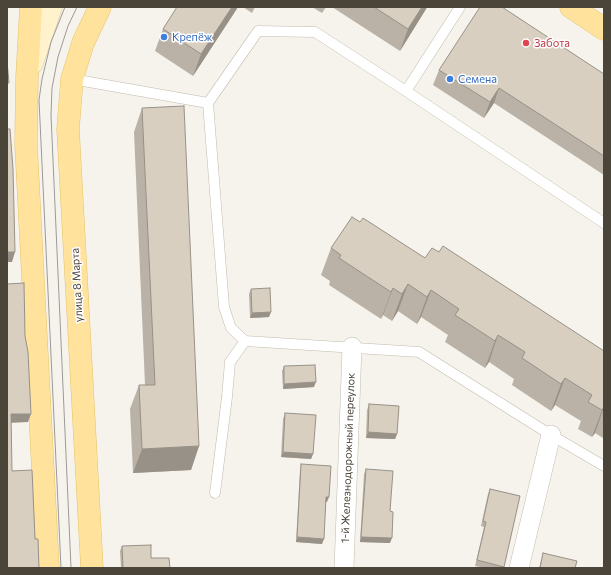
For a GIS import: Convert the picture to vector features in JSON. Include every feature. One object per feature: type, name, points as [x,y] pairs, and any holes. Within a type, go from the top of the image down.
[{"type":"main road","points":[[31,7],[27,78],[26,152],[48,568]]},
{"type":"main road","points":[[27,78],[51,7]]},
{"type":"main road","name":"улица 8 Марта","points":[[92,568],[68,129],[72,78],[83,43],[100,7]]},
{"type":"main road","points":[[571,7],[604,29]]},
{"type":"street","name":"1-й Железнодорожный переулок","points":[[344,568],[352,347]]},
{"type":"street","points":[[519,568],[551,435]]},
{"type":"lane","points":[[406,91],[460,7]]},
{"type":"lane","points":[[604,222],[315,32],[258,31],[208,103],[224,307],[231,328],[245,341],[419,352],[551,435],[604,466]]},
{"type":"lane","points":[[72,78],[208,103]]},
{"type":"lane","points":[[215,493],[230,362],[245,341]]},
{"type":"building","points":[[177,7],[232,7],[201,54],[163,29]]},
{"type":"building","points":[[374,7],[422,7],[408,29]]},
{"type":"building","points":[[480,7],[502,7],[604,74],[604,156],[499,88],[490,102],[439,70]]},
{"type":"building","points":[[7,61],[9,83],[7,83]]},
{"type":"building","points":[[184,106],[199,446],[142,449],[139,385],[155,385],[142,108]]},
{"type":"building","points":[[7,129],[10,129],[13,169],[15,252],[7,252]]},
{"type":"building","points":[[352,217],[360,222],[363,218],[425,258],[432,248],[439,252],[443,246],[604,351],[604,407],[602,410],[588,402],[592,395],[565,378],[561,384],[522,358],[525,352],[498,335],[495,341],[455,315],[459,309],[431,290],[427,297],[408,284],[402,294],[393,288],[391,292],[339,258],[341,255],[331,248]]},
{"type":"building","points":[[24,283],[25,336],[28,352],[31,414],[11,414],[12,471],[32,470],[35,539],[38,539],[39,568],[7,568],[7,284]]},
{"type":"building","points":[[270,288],[271,312],[252,313],[251,289]]},
{"type":"building","points":[[315,365],[316,382],[284,384],[284,366]]},
{"type":"building","points":[[369,404],[399,406],[397,434],[368,432]]},
{"type":"building","points":[[285,413],[316,415],[313,454],[283,452]]},
{"type":"building","points":[[301,464],[331,466],[329,497],[326,497],[324,539],[297,537]]},
{"type":"building","points":[[366,469],[393,471],[390,511],[393,512],[392,538],[361,537]]},
{"type":"building","points":[[490,489],[520,496],[504,567],[477,560],[486,522],[483,521]]},
{"type":"building","points":[[151,545],[151,558],[169,558],[170,568],[123,568],[122,546]]},
{"type":"building","points":[[543,553],[577,561],[575,568],[540,568]]},
{"type":"tram line","points":[[61,568],[39,100],[42,79],[51,42],[65,7]]},
{"type":"tram line","points":[[71,568],[51,115],[52,88],[58,57],[68,26],[77,7]]},
{"type":"place","name":"Крепёж","points":[[164,37]]},
{"type":"place","name":"Забота","points":[[526,43]]},
{"type":"place","name":"Семена","points":[[450,79]]}]
